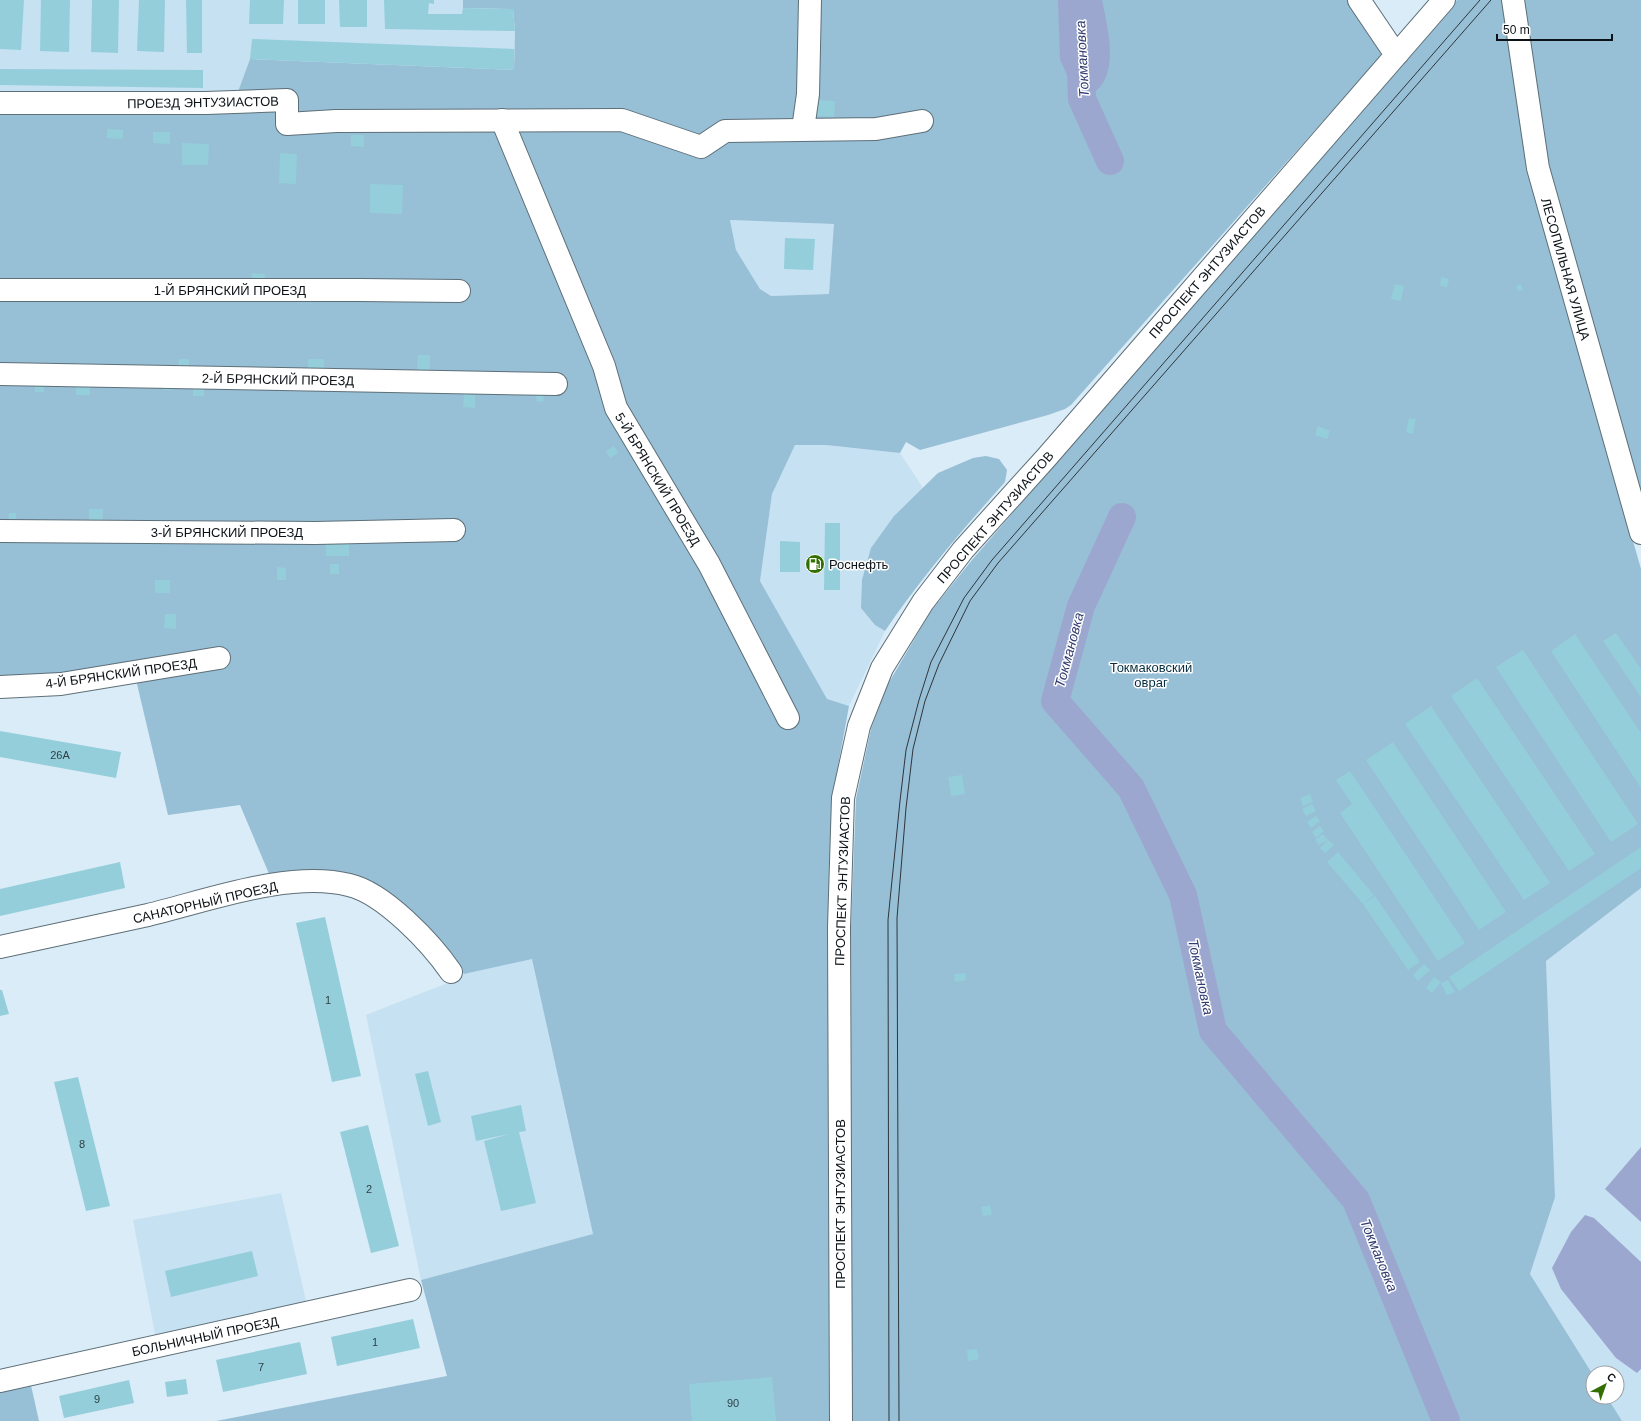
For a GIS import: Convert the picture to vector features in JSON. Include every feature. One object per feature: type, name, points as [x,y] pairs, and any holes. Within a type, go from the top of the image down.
[{"type":"street","points":[[803,128],[808,94],[810,0]]},
{"type":"street","points":[[1359,0],[1390,46],[1398,53]]},
{"type":"street","name":"ПРОСПЕКТ ЭНТУЗИАСТОВ","points":[[841,1421],[839,927],[843,798],[859,726],[882,668],[923,602],[963,550],[1051,452],[1444,0]]},
{"type":"street","name":"ЛЕСОПИЛЬНАЯ УЛИЦА","points":[[1513,0],[1538,168],[1641,533]]},
{"type":"street","name":"ПРОЕЗД ЭНТУЗИАСТОВ","points":[[0,103],[206,103],[287,100],[287,124],[336,121],[502,120]]},
{"type":"street","points":[[502,120],[622,120],[701,147],[725,131],[803,128],[876,128],[922,121]]},
{"type":"street","name":"5-Й БРЯНСКИЙ ПРОЕЗД","points":[[502,120],[604,366],[616,408],[709,564],[788,718]]},
{"type":"street","name":"1-Й БРЯНСКИЙ ПРОЕЗД","points":[[0,290],[459,291]]},
{"type":"street","name":"2-Й БРЯНСКИЙ ПРОЕЗД","points":[[0,374],[556,384]]},
{"type":"street","name":"3-Й БРЯНСКИЙ ПРОЕЗД","points":[[0,531],[315,533],[454,530]]},
{"type":"street","name":"4-Й БРЯНСКИЙ ПРОЕЗД","points":[[0,687],[61,684],[219,658]]},
{"type":"street","name":"САНАТОРНЫЙ ПРОЕЗД","points":[[0,947],[148,915],[264,886],[320,880],[351,885],[376,898],[397,913],[414,929],[440,957],[451,972]]},
{"type":"street","name":"БОЛЬНИЧНЫЙ ПРОЕЗД","points":[[0,1381],[410,1290]]},
{"type":"shaded area","points":[[0,0],[463,0],[463,8],[513,9],[515,31],[514,70],[250,59],[236,97],[0,96]]},
{"type":"shaded area","points":[[730,220],[835,224],[829,294],[771,296],[760,289],[736,250]]},
{"type":"shaded area","name":"Роснефть","points":[[795,445],[826,445],[900,453],[923,488],[894,516],[875,625],[885,631],[849,706],[827,700],[760,581],[772,494]]},
{"type":"shaded area","points":[[1641,888],[1641,1421],[1622,1421],[1612,1405],[1625,1405],[1625,1365],[1587,1365],[1530,1274],[1555,1196],[1546,961]]},
{"type":"shaded area","points":[[532,958],[593,1234],[421,1280],[366,1015],[445,984],[464,974]]},
{"type":"shaded area","points":[[281,1193],[307,1305],[156,1339],[133,1220]]},
{"type":"green space","points":[[463,0],[1352,0],[1385,51],[1071,405],[1065,409],[1048,415],[920,450],[906,442],[900,453],[826,445],[795,445],[772,494],[760,581],[827,699],[849,706],[832,799],[829,1421],[216,1421],[447,1376],[421,1280],[593,1234],[532,959],[464,974],[448,953],[397,899],[354,877],[270,876],[240,805],[168,815],[133,667],[0,681],[0,113],[236,97],[250,59],[514,70],[515,31],[513,9],[463,8]],"holes":[[[730,220],[834,224],[829,294],[771,296],[760,289],[736,250]]]},
{"type":"green space","name":"Токмаковский овраг","points":[[1457,0],[1506,0],[1543,226],[1641,569],[1641,888],[1546,961],[1555,1197],[1530,1274],[1587,1365],[1585,1365],[1585,1405],[1612,1405],[1622,1421],[851,1421],[851,926],[856,799],[871,729],[888,684],[931,611],[972,560]]},
{"type":"green space","points":[[1524,0],[1641,0],[1641,502],[1548,161]]},
{"type":"green space","points":[[986,456],[999,459],[1007,470],[1005,482],[942,555],[885,631],[875,625],[861,608],[862,580],[871,548],[894,516],[938,473],[973,458]]},
{"type":"green space","points":[[30,1381],[39,1421],[0,1421],[0,1387]]},
{"type":"water","points":[[1058,0],[1102,0],[1110,46],[1108,70],[1098,89],[1082,99],[1074,96],[1070,82],[1060,59]]},
{"type":"water","points":[[1641,1147],[1641,1222],[1605,1189]]},
{"type":"water","points":[[1585,1215],[1594,1218],[1641,1262],[1641,1369],[1637,1373],[1616,1358],[1561,1289],[1552,1268],[1571,1232]]},
{"type":"building","points":[[0,0],[24,0],[21,50],[0,49]]},
{"type":"building","points":[[41,0],[70,0],[69,52],[40,51]]},
{"type":"building","points":[[92,0],[119,0],[118,53],[91,52]]},
{"type":"building","points":[[139,0],[165,0],[164,52],[137,51]]},
{"type":"building","points":[[186,0],[202,0],[202,53],[187,53]]},
{"type":"building","points":[[250,0],[284,0],[283,24],[249,24]]},
{"type":"building","points":[[298,0],[325,0],[325,24],[298,24]]},
{"type":"building","points":[[339,0],[367,0],[367,27],[340,27]]},
{"type":"building","points":[[384,0],[434,0],[434,4],[429,3],[428,14],[462,14],[463,8],[513,9],[515,31],[385,29]]},
{"type":"building","points":[[252,39],[514,49],[514,70],[250,59]]},
{"type":"building","points":[[0,69],[203,70],[203,88],[0,85]]},
{"type":"building","points":[[817,100],[835,101],[834,117],[817,116]]},
{"type":"building","points":[[107,129],[123,130],[123,139],[107,138]]},
{"type":"building","points":[[153,132],[170,132],[170,144],[153,143]]},
{"type":"building","points":[[351,135],[364,135],[364,147],[351,146]]},
{"type":"building","points":[[182,143],[209,144],[208,165],[182,165]]},
{"type":"building","points":[[280,153],[297,154],[296,184],[279,183]]},
{"type":"building","points":[[370,184],[403,185],[402,214],[370,213]]},
{"type":"building","points":[[785,238],[815,239],[813,270],[784,269]]},
{"type":"building","points":[[252,273],[265,274],[264,284],[252,283]]},
{"type":"building","points":[[1441,277],[1449,279],[1447,287],[1440,286]]},
{"type":"building","points":[[1395,284],[1404,286],[1401,301],[1391,299]]},
{"type":"building","points":[[1520,284],[1523,289],[1519,291],[1516,287]]},
{"type":"building","points":[[418,355],[430,355],[430,370],[417,370]]},
{"type":"building","points":[[179,359],[189,359],[189,373],[178,372]]},
{"type":"building","points":[[308,359],[324,359],[324,371],[308,370]]},
{"type":"building","points":[[76,363],[89,363],[89,372],[76,372]]},
{"type":"building","points":[[35,382],[44,382],[44,392],[35,392]]},
{"type":"building","points":[[163,382],[173,383],[173,390],[163,390]]},
{"type":"building","points":[[76,383],[90,384],[90,395],[76,395]]},
{"type":"building","points":[[193,387],[204,387],[204,396],[193,396]]},
{"type":"building","points":[[542,390],[544,401],[537,402],[535,391]]},
{"type":"building","points":[[464,394],[475,395],[475,408],[463,407]]},
{"type":"building","points":[[1409,418],[1416,419],[1413,434],[1406,432]]},
{"type":"building","points":[[1318,426],[1330,431],[1327,439],[1315,435]]},
{"type":"building","points":[[614,446],[618,453],[610,458],[606,451]]},
{"type":"building","points":[[89,509],[103,509],[102,525],[89,524]]},
{"type":"building","points":[[9,513],[16,513],[16,524],[8,524]]},
{"type":"building","points":[[825,523],[840,523],[840,590],[824,590]]},
{"type":"building","points":[[326,541],[349,542],[349,556],[326,556]]},
{"type":"building","points":[[780,541],[800,542],[800,572],[780,572]]},
{"type":"building","points":[[330,564],[339,564],[339,574],[330,574]]},
{"type":"building","points":[[277,567],[286,568],[286,580],[277,580]]},
{"type":"building","points":[[155,580],[170,580],[170,593],[155,593]]},
{"type":"building","points":[[165,614],[176,614],[176,629],[164,628]]},
{"type":"building","points":[[1616,633],[1641,669],[1641,697],[1603,641]]},
{"type":"building","points":[[1575,634],[1641,733],[1641,788],[1551,651]]},
{"type":"building","points":[[1523,650],[1638,824],[1611,842],[1496,667]]},
{"type":"building","points":[[1477,678],[1595,854],[1569,871],[1451,696]]},
{"type":"building","points":[[1431,706],[1550,883],[1524,900],[1405,724]]},
{"type":"building","points":[[0,731],[121,752],[116,778],[0,757]]},
{"type":"building","points":[[1393,742],[1506,912],[1479,930],[1366,760]]},
{"type":"building","points":[[1350,771],[1465,943],[1438,961],[1340,813],[1352,804],[1336,780]]},
{"type":"building","points":[[962,775],[965,794],[951,796],[948,777]]},
{"type":"building","points":[[1310,794],[1313,802],[1303,806],[1300,798]]},
{"type":"building","points":[[1312,804],[1316,811],[1306,816],[1302,809]]},
{"type":"building","points":[[1316,816],[1320,821],[1311,828],[1307,822]]},
{"type":"building","points":[[1320,826],[1324,831],[1316,838],[1312,832]]},
{"type":"building","points":[[1323,834],[1328,840],[1319,845],[1315,840]]},
{"type":"building","points":[[1328,840],[1334,845],[1325,853],[1320,848]]},
{"type":"building","points":[[1641,847],[1641,868],[1459,991],[1449,977]]},
{"type":"building","points":[[1338,852],[1374,895],[1363,904],[1327,862]]},
{"type":"building","points":[[120,862],[125,888],[0,916],[0,889]]},
{"type":"building","points":[[1375,896],[1420,962],[1408,970],[1363,904]]},
{"type":"building","points":[[325,917],[361,1076],[332,1082],[296,923]]},
{"type":"building","points":[[1424,964],[1430,970],[1418,981],[1413,975]]},
{"type":"building","points":[[965,973],[966,980],[955,982],[954,974]]},
{"type":"building","points":[[1434,977],[1441,982],[1432,993],[1426,988]]},
{"type":"building","points":[[1448,980],[1455,992],[1447,995],[1441,983]]},
{"type":"building","points":[[0,990],[2,990],[9,1014],[0,1016]]},
{"type":"building","points":[[428,1071],[441,1122],[428,1126],[415,1074]]},
{"type":"building","points":[[78,1077],[110,1206],[86,1211],[54,1082]]},
{"type":"building","points":[[521,1105],[526,1131],[519,1132],[536,1203],[501,1211],[484,1141],[509,1134],[476,1141],[471,1116]]},
{"type":"building","points":[[368,1125],[399,1246],[371,1253],[340,1132]]},
{"type":"building","points":[[990,1205],[992,1215],[983,1216],[981,1207]]},
{"type":"building","points":[[252,1251],[258,1276],[171,1297],[165,1271]]},
{"type":"building","points":[[413,1319],[420,1348],[337,1366],[331,1337]]},
{"type":"building","points":[[300,1342],[307,1374],[223,1392],[216,1360]]},
{"type":"building","points":[[977,1349],[979,1359],[968,1361],[967,1350]]},
{"type":"building","points":[[772,1377],[776,1421],[692,1421],[689,1384]]},
{"type":"building","points":[[186,1379],[188,1394],[167,1397],[165,1382]]},
{"type":"building","points":[[129,1380],[134,1403],[64,1418],[59,1396]]},
{"type":"waterway","name":"Токмановка","points":[[1079,0],[1082,99],[1110,161]]},
{"type":"waterway","name":"Токмановка","points":[[1122,517],[1081,606],[1055,701],[1131,788],[1183,895],[1213,1031],[1356,1200],[1446,1421]]},
{"type":"tram line","points":[[889,1421],[888,920],[906,750],[931,662],[964,598],[992,560],[1480,0]]},
{"type":"tram line","points":[[899,1421],[897,918],[906,808],[913,749],[925,701],[939,664],[970,601],[998,563],[1491,0]]},
{"type":"place","name":"Роснефть","points":[[815,564]]}]
